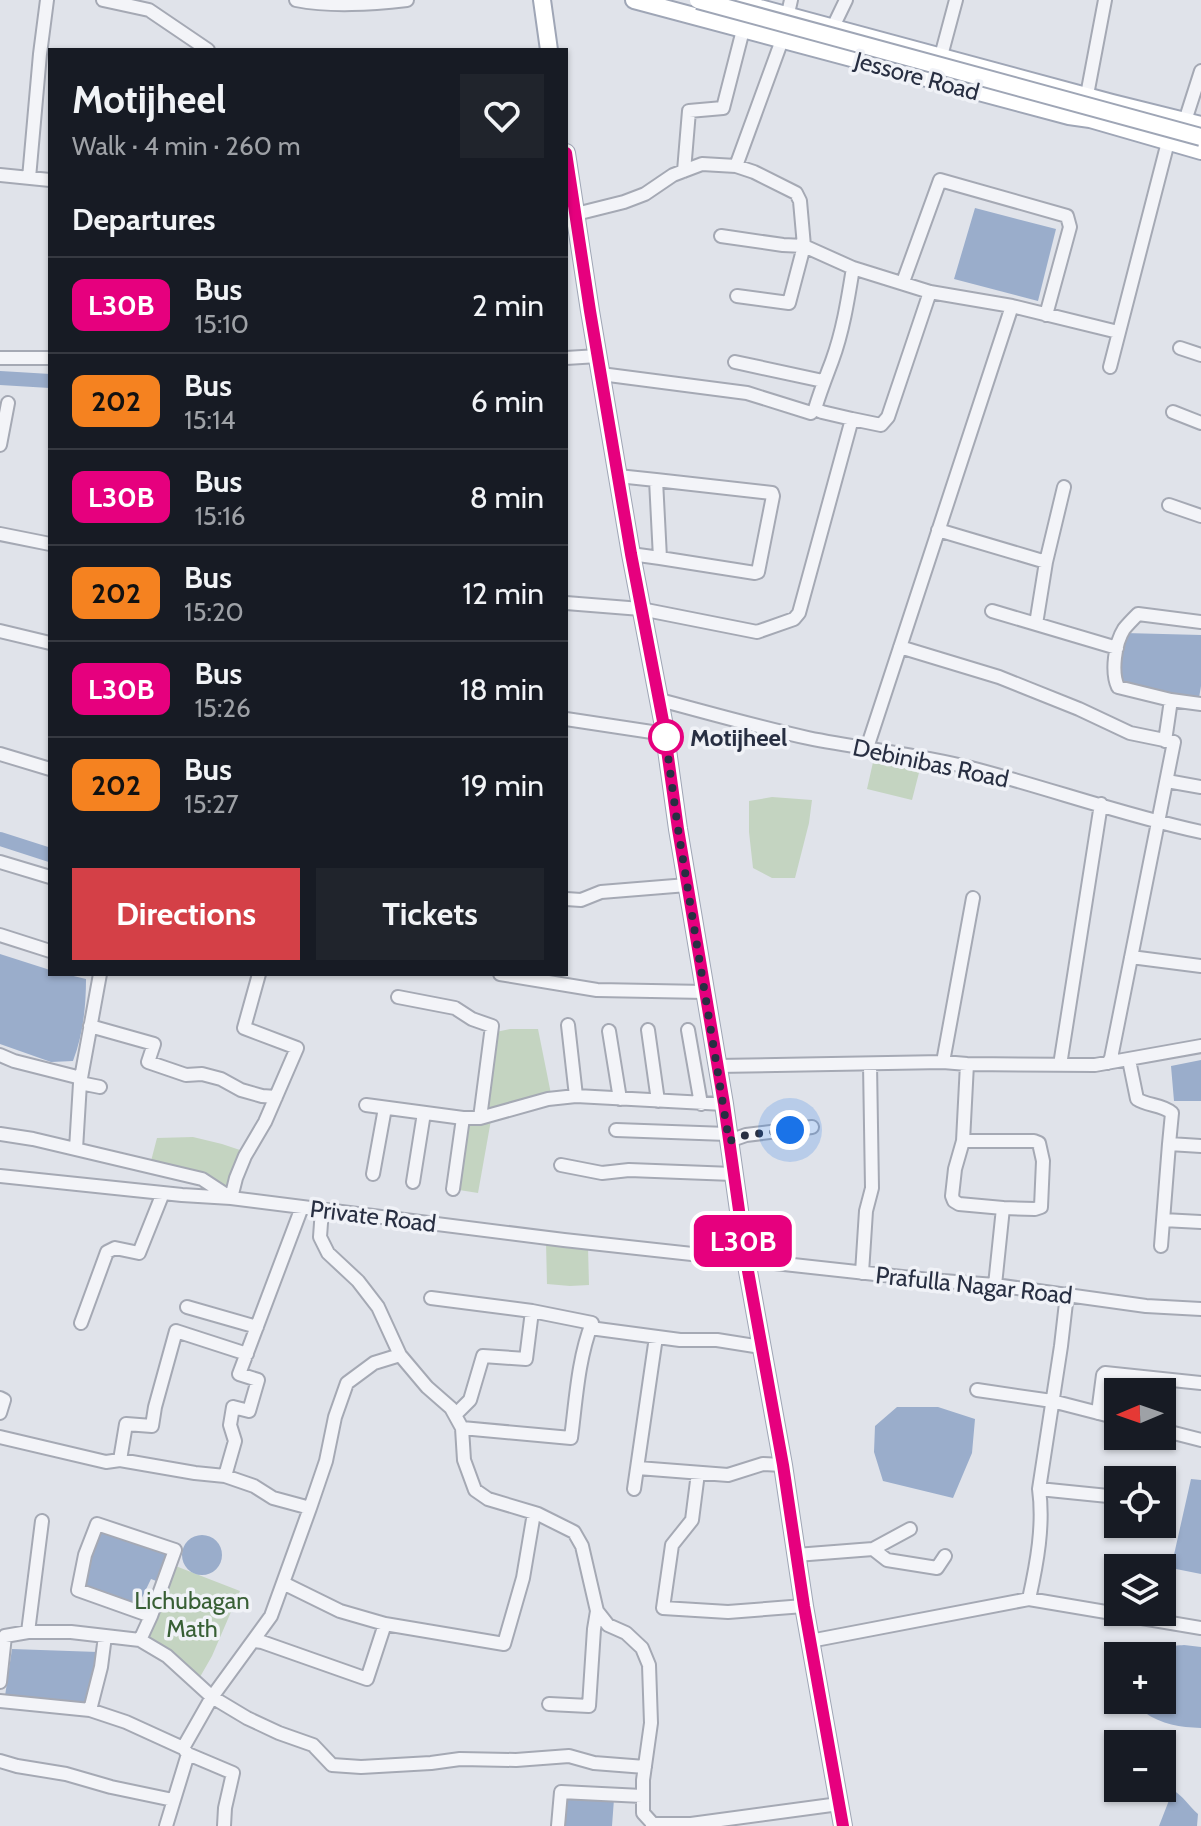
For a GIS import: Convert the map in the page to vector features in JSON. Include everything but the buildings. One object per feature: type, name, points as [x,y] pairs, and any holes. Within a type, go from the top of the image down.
[{"type":"main road","points":[[542,0],[549,48]]},
{"type":"main road","name":"Jessore Road","points":[[634,0],[1201,151]]},
{"type":"main road","points":[[698,0],[1201,137]]},
{"type":"main road","name":"Jessore Road","points":[[730,0],[789,8],[833,27],[1193,123]]},
{"type":"main road","points":[[568,170],[631,554],[660,700],[746,1260],[843,1826]]},
{"type":"street","points":[[29,178],[47,0]]},
{"type":"street","points":[[103,0],[149,10],[205,48]]},
{"type":"street","points":[[296,0],[345,4],[407,0]]},
{"type":"street","points":[[833,27],[846,0]]},
{"type":"street","points":[[941,56],[956,0]]},
{"type":"street","points":[[1090,119],[1087,95],[1105,0]]},
{"type":"street","points":[[736,166],[782,40],[789,8]]},
{"type":"street","points":[[684,171],[689,111],[723,108],[743,30]]},
{"type":"street","points":[[1110,367],[1168,142],[1193,123],[1201,71]]},
{"type":"street","points":[[572,203],[624,202],[645,194],[673,175],[702,164],[736,166],[796,193],[800,201],[804,246],[789,303],[737,296]]},
{"type":"street","points":[[0,175],[48,180]]},
{"type":"street","points":[[903,282],[940,180],[1067,216],[1070,227],[1046,315]]},
{"type":"street","points":[[721,236],[804,246],[853,268],[930,292],[1012,306],[1118,332]]},
{"type":"street","points":[[853,268],[832,361],[815,409],[822,412],[881,425],[888,417],[930,292]]},
{"type":"street","points":[[867,748],[1012,306]]},
{"type":"street","points":[[1180,348],[1201,355]]},
{"type":"street","points":[[568,358],[598,356]]},
{"type":"street","points":[[0,358],[48,358]]},
{"type":"street","points":[[735,362],[823,381]]},
{"type":"street","points":[[601,374],[747,393],[811,413]]},
{"type":"street","points":[[0,445],[8,403]]},
{"type":"street","points":[[1173,412],[1201,423]]},
{"type":"street","points":[[568,603],[641,609],[757,632],[794,619],[799,613],[852,419]]},
{"type":"street","points":[[618,476],[769,492],[773,496],[758,572],[631,554]]},
{"type":"street","points":[[656,480],[660,558]]},
{"type":"street","points":[[1036,624],[1046,562],[1064,487]]},
{"type":"street","points":[[1169,505],[1201,516]]},
{"type":"street","points":[[938,530],[1046,562]]},
{"type":"street","points":[[0,534],[48,544]]},
{"type":"street","points":[[992,611],[1117,648]]},
{"type":"street","points":[[1201,622],[1138,614],[1123,630],[1113,678],[1118,687],[1201,704]]},
{"type":"street","points":[[0,631],[48,643]]},
{"type":"street","points":[[900,647],[999,677],[1130,733],[1174,742],[1108,1063]]},
{"type":"street","name":"Debinibas Road","points":[[660,700],[808,738],[969,768],[1158,823],[1201,832]]},
{"type":"street","points":[[1165,741],[1171,700]]},
{"type":"street","points":[[568,719],[665,734]]},
{"type":"street","points":[[0,754],[48,768]]},
{"type":"street","points":[[1167,781],[1201,787]]},
{"type":"street","points":[[1060,1065],[1101,804]]},
{"type":"street","points":[[0,862],[48,876]]},
{"type":"street","points":[[568,899],[581,900],[601,892],[687,885]]},
{"type":"street","points":[[943,1062],[973,898]]},
{"type":"street","points":[[0,935],[48,950]]},
{"type":"street","points":[[1131,957],[1201,966]]},
{"type":"street","points":[[76,1149],[81,1080],[100,976]]},
{"type":"street","points":[[0,1134],[202,1179],[231,1198],[245,1156],[265,1122],[297,1048],[244,1028],[258,976]]},
{"type":"street","points":[[512,976],[597,990],[706,992]]},
{"type":"street","points":[[398,997],[455,1008],[472,1019],[492,1026],[480,1118]]},
{"type":"street","points":[[568,1025],[576,1096]]},
{"type":"street","points":[[90,1026],[154,1044],[148,1062],[186,1075],[202,1074],[221,1079],[241,1090],[276,1097]]},
{"type":"street","points":[[648,1030],[658,1101]]},
{"type":"street","points":[[688,1030],[701,1104]]},
{"type":"street","points":[[609,1031],[620,1099]]},
{"type":"street","points":[[717,1066],[943,1062],[1095,1065],[1201,1046]]},
{"type":"street","points":[[0,1055],[100,1087]]},
{"type":"street","points":[[1129,1060],[1137,1099],[1172,1113],[1161,1246]]},
{"type":"street","points":[[862,1273],[866,1211],[872,1188],[870,1064]]},
{"type":"street","points":[[963,1141],[1039,1143],[1043,1161],[1041,1207],[1003,1208],[954,1201],[955,1169],[963,1141],[967,1064]]},
{"type":"street","points":[[366,1105],[480,1118],[526,1104],[576,1096],[724,1104]]},
{"type":"street","points":[[373,1174],[385,1108]]},
{"type":"street","points":[[413,1182],[424,1113]]},
{"type":"street","points":[[453,1189],[463,1118]]},
{"type":"street","points":[[616,1130],[728,1138],[812,1127]]},
{"type":"street","points":[[1169,1144],[1201,1146]]},
{"type":"street","points":[[561,1165],[602,1173],[629,1170],[733,1174]]},
{"type":"street","name":"Private Road","points":[[0,1176],[231,1198],[746,1260]]},
{"type":"street","points":[[81,1323],[107,1252],[115,1248],[139,1253],[163,1193]]},
{"type":"street","points":[[225,1476],[235,1441],[230,1425],[233,1407],[249,1411],[258,1380],[239,1374],[302,1207]]},
{"type":"street","points":[[995,1285],[1003,1208]]},
{"type":"street","points":[[322,1209],[320,1237],[328,1253],[358,1281],[378,1307],[400,1355],[455,1415],[462,1428],[464,1460],[475,1490],[488,1499],[534,1513],[574,1532],[582,1546],[597,1611],[589,1706],[549,1704]]},
{"type":"street","points":[[1163,1220],[1201,1222]]},
{"type":"street","name":"Prafulla Nagar Road","points":[[746,1260],[995,1285],[1146,1306],[1201,1309]]},
{"type":"street","points":[[1029,1599],[1037,1563],[1041,1504],[1039,1489],[1067,1294]]},
{"type":"street","points":[[431,1298],[532,1311],[592,1323],[579,1378],[571,1438],[462,1428]]},
{"type":"street","points":[[187,1307],[257,1327]]},
{"type":"street","points":[[455,1415],[470,1400],[483,1356],[526,1359],[532,1311]]},
{"type":"street","points":[[590,1328],[761,1347]]},
{"type":"street","points":[[120,1460],[126,1424],[152,1426],[176,1331],[247,1354]]},
{"type":"street","points":[[634,1489],[656,1337]]},
{"type":"street","points":[[166,1826],[185,1751],[212,1697],[271,1616],[326,1461],[335,1417],[347,1383],[374,1363],[400,1355]]},
{"type":"street","points":[[1098,1413],[1105,1373],[1201,1383]]},
{"type":"street","points":[[977,1390],[1052,1401],[1104,1414]]},
{"type":"street","points":[[0,1398],[4,1400],[0,1413]]},
{"type":"street","points":[[1176,1434],[1201,1440]]},
{"type":"street","points":[[0,1437],[106,1462],[120,1460],[225,1476],[254,1486],[273,1498],[310,1508]]},
{"type":"street","points":[[638,1468],[728,1475],[763,1464],[783,1465]]},
{"type":"street","points":[[698,1473],[692,1520],[672,1545],[663,1608],[728,1612],[804,1606]]},
{"type":"street","points":[[1039,1489],[1104,1496]]},
{"type":"street","points":[[283,1583],[340,1611],[385,1624],[504,1644],[523,1578],[534,1513]]},
{"type":"street","points":[[28,1632],[42,1521]]},
{"type":"street","points":[[140,1640],[151,1616],[175,1550],[97,1524],[85,1555],[78,1590],[151,1616]]},
{"type":"street","points":[[796,1555],[873,1549],[910,1529]]},
{"type":"street","points":[[873,1549],[887,1560],[937,1568],[945,1556]]},
{"type":"street","points":[[810,1641],[1029,1599],[1201,1628]]},
{"type":"street","points":[[597,1611],[608,1625],[626,1633],[642,1648],[649,1665],[651,1723],[642,1796],[643,1813],[652,1825],[686,1825],[839,1804]]},
{"type":"street","points":[[254,1641],[367,1679],[385,1624]]},
{"type":"street","points":[[0,1682],[5,1636],[28,1632],[71,1632],[140,1640],[167,1656],[212,1697],[255,1722],[313,1745],[332,1765],[361,1767],[460,1759],[516,1760],[569,1756],[594,1763],[645,1767]]},
{"type":"street","points":[[90,1710],[105,1636]]},
{"type":"street","points":[[0,1701],[90,1710],[126,1722],[233,1773],[224,1826]]},
{"type":"street","points":[[0,1761],[173,1800]]},
{"type":"street","points":[[558,1826],[561,1792],[642,1796]]},
{"type":"green space","points":[[876,749],[923,757],[912,800],[867,789]]},
{"type":"green space","points":[[772,797],[812,800],[795,878],[772,878],[753,868],[749,801]]},
{"type":"green space","points":[[538,1029],[551,1094],[487,1112],[496,1032]]},
{"type":"green space","points":[[463,1120],[491,1120],[478,1193],[453,1189]]},
{"type":"green space","points":[[193,1137],[243,1151],[227,1189],[151,1161],[157,1138]]},
{"type":"green space","points":[[546,1242],[588,1247],[589,1285],[547,1284]]},
{"type":"green space","name":"Lichubagan Math","points":[[173,1565],[240,1591],[200,1677],[168,1652],[143,1638]]},
{"type":"water","points":[[975,208],[1056,229],[1038,301],[954,279]]},
{"type":"water","points":[[1125,633],[1201,635],[1199,698],[1119,683]]},
{"type":"water","points":[[0,954],[48,969],[48,976],[86,979],[83,1021],[73,1061],[51,1062],[0,1044]]},
{"type":"water","points":[[1201,1060],[1201,1101],[1174,1101],[1171,1066]]},
{"type":"water","points":[[897,1407],[938,1407],[975,1419],[972,1453],[953,1498],[883,1481],[874,1452],[875,1426]]},
{"type":"water","points":[[1191,1479],[1201,1480],[1201,1574],[1176,1569],[1174,1554]]},
{"type":"water","points":[[99,1529],[173,1551],[159,1582],[151,1579],[138,1606],[84,1587],[87,1557]]},
{"type":"water","points":[[202,1535],[216,1541],[222,1555],[216,1569],[202,1575],[188,1569],[182,1555],[188,1541]]},
{"type":"water","points":[[1176,1646],[1201,1647],[1201,1728],[1171,1724],[1148,1714],[1176,1714]]},
{"type":"water","points":[[12,1649],[98,1652],[87,1706],[5,1696]]},
{"type":"water","points":[[1176,1792],[1198,1814],[1197,1826],[1159,1826],[1168,1802],[1176,1802]]},
{"type":"water","points":[[566,1797],[614,1799],[612,1826],[563,1826]]},
{"type":"waterway","points":[[0,378],[48,381]]},
{"type":"waterway","points":[[0,839],[48,854]]},
{"type":"bus line","name":"L30B","points":[[568,164],[631,554],[660,700],[746,1260],[843,1826]]},
{"type":"place","name":"Motijheel","points":[[666,737]]},
{"type":"route","points":[[666,737],[665,734],[729,1141],[746,1135],[790,1130]]}]
